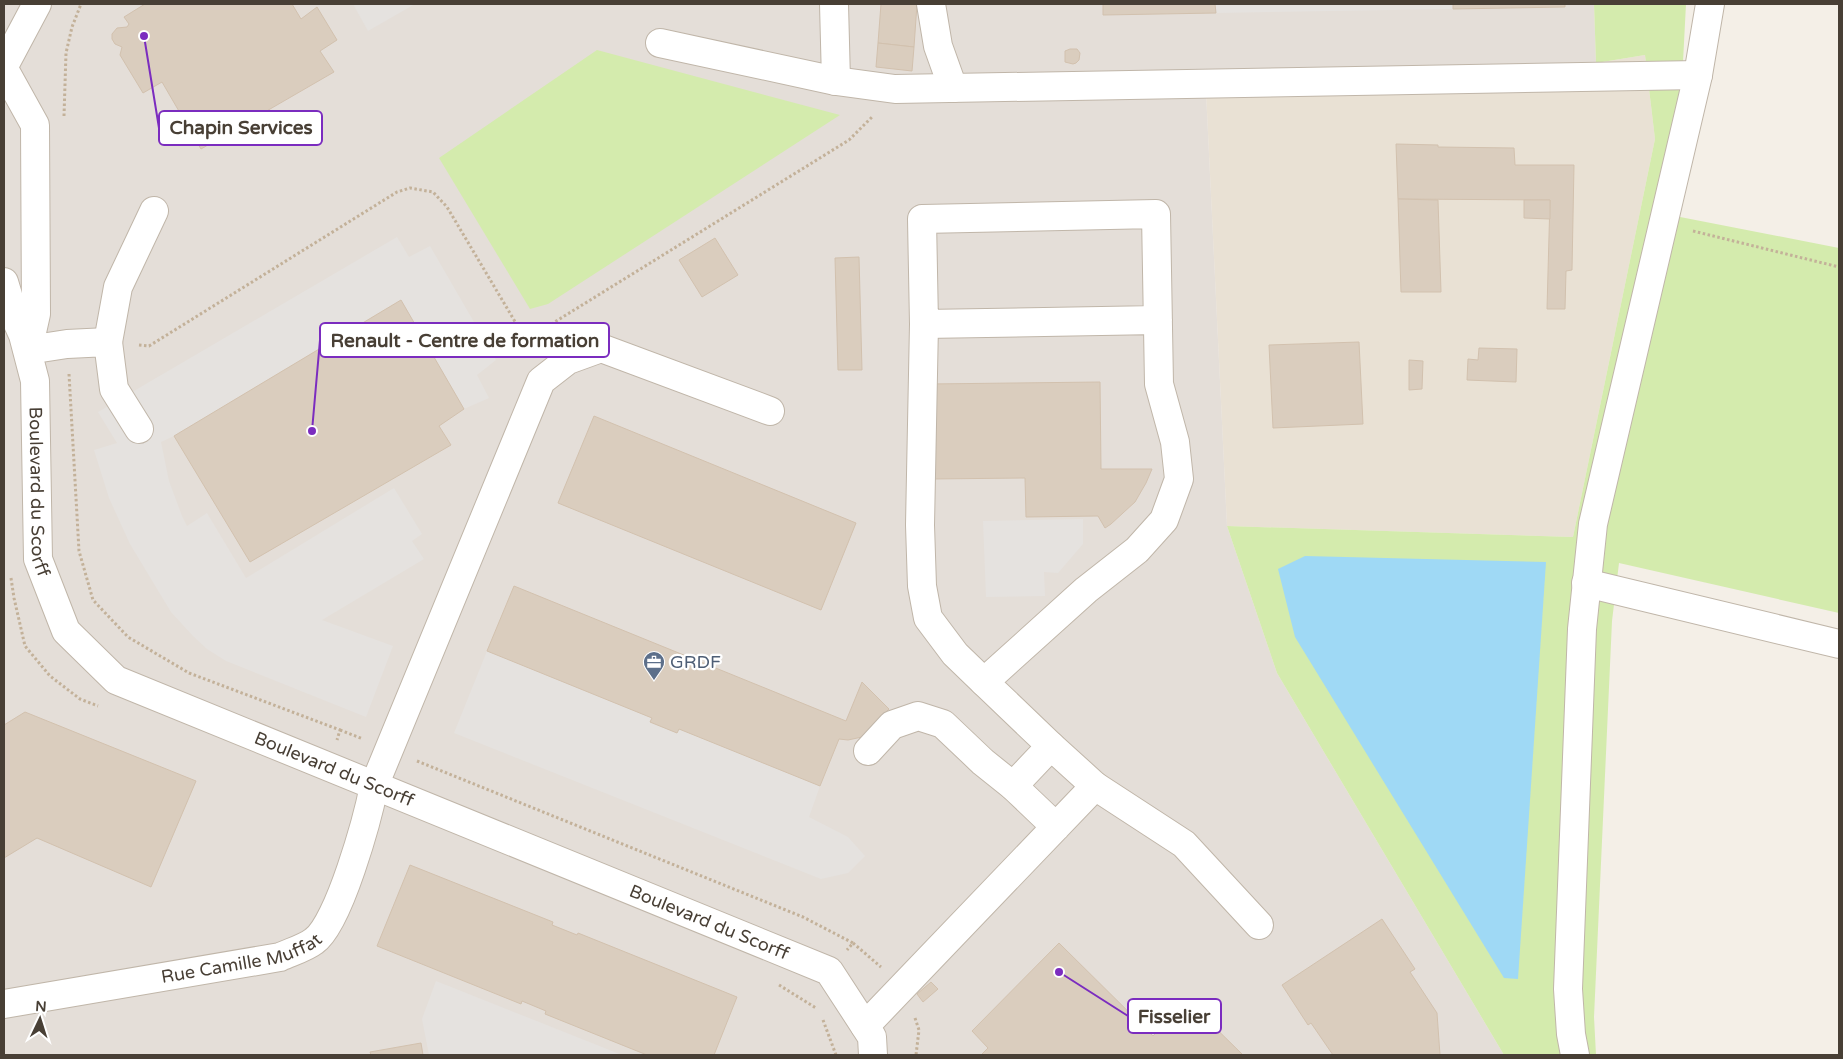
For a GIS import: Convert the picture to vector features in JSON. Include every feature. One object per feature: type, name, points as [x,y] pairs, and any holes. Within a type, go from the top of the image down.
[{"type":"street","points":[[37,4],[4,68],[36,125],[36,314],[28,350],[67,344],[108,342]]},
{"type":"street","points":[[834,4],[836,81]]},
{"type":"street","points":[[931,4],[938,46],[953,88]]},
{"type":"street","points":[[1575,1055],[1571,1034],[1568,989],[1582,629],[1593,524],[1698,75],[1710,4]]},
{"type":"street","points":[[660,43],[836,81],[895,89],[1698,75]]},
{"type":"street","points":[[139,429],[114,389],[108,342],[118,287],[154,211]]},
{"type":"street","points":[[984,682],[1086,590],[1137,550],[1164,520],[1179,479],[1175,442],[1159,384],[1156,214],[922,219],[924,324],[920,524],[922,586],[928,618],[955,654],[984,682],[1051,746],[1095,786],[1184,844],[1259,925]]},
{"type":"street","name":"Boulevard du Scorff","points":[[4,282],[9,310],[23,335],[35,381],[38,560],[66,631],[116,680],[829,972]]},
{"type":"street","points":[[924,324],[1158,320]]},
{"type":"street","name":"Rue Camille Muffat","points":[[4,1004],[280,956],[315,940],[334,915],[369,814],[374,786],[541,380],[568,360],[601,348],[770,411]]},
{"type":"street","points":[[1586,583],[1839,644]]},
{"type":"street","points":[[868,751],[892,725],[918,716],[943,724],[1056,827]]},
{"type":"street","points":[[1013,786],[1051,746]]},
{"type":"street","points":[[865,1026],[1095,786]]},
{"type":"street","points":[[829,972],[872,1037],[873,1055]]},
{"type":"path","points":[[108,342],[149,346],[397,192],[410,188],[433,192],[447,207],[520,330],[529,331],[545,328],[849,140],[868,122],[895,89]]},
{"type":"path","points":[[1663,224],[1839,267]]},
{"type":"path","points":[[340,730],[803,917],[853,943],[805,1001]]},
{"type":"shaded area","points":[[4,4],[1594,4],[1596,63],[1205,71],[1227,526],[1277,673],[1504,1055],[4,1055]]},
{"type":"shaded area","points":[[353,4],[415,4],[368,31]]},
{"type":"shaded area","points":[[1215,4],[1453,4],[1453,9],[1216,13]]},
{"type":"shaded area","points":[[1645,55],[1655,139],[1573,537],[1227,526],[1205,71],[1596,63]]},
{"type":"shaded area","points":[[397,237],[409,257],[430,246],[496,360],[477,375],[489,398],[464,409],[400,300],[161,442],[169,481],[187,526],[207,513],[246,578],[394,488],[422,534],[412,541],[424,559],[322,620],[393,646],[366,717],[226,661],[207,649],[193,636],[171,612],[130,544],[109,498],[94,450],[117,443],[98,412]]},
{"type":"shaded area","points":[[1083,519],[1083,544],[1058,573],[1044,572],[1045,596],[986,597],[983,521]]},
{"type":"shaded area","points":[[487,651],[652,718],[650,723],[677,733],[679,729],[820,786],[809,817],[848,837],[865,856],[848,873],[821,879],[454,733]]},
{"type":"shaded area","points":[[436,981],[622,1055],[429,1055],[422,1019]]},
{"type":"green space","points":[[1594,4],[1686,4],[1675,216],[1839,248],[1839,613],[1619,563],[1612,621],[1594,1017],[1596,1055],[1504,1055],[1277,673],[1227,526],[1573,537],[1655,139],[1645,55],[1596,63]]},
{"type":"green space","points":[[597,50],[840,115],[548,304],[530,309],[439,158]]},
{"type":"water","points":[[1305,556],[1546,562],[1518,979],[1504,978],[1295,637],[1278,569]]},
{"type":"building","points":[[145,4],[292,4],[301,19],[317,7],[337,40],[320,51],[334,72],[201,149],[162,82],[143,93],[120,55],[122,47],[115,44],[112,39],[112,34],[117,28],[127,27],[129,24],[124,17]]},
{"type":"building","points":[[881,4],[917,4],[914,47],[878,43]]},
{"type":"building","points":[[1103,4],[1215,4],[1216,13],[1103,15]]},
{"type":"building","points":[[1453,4],[1565,4],[1565,7],[1453,9]]},
{"type":"building","points":[[878,43],[914,47],[912,71],[876,67]]},
{"type":"building","points":[[1077,49],[1080,53],[1079,60],[1073,64],[1065,62],[1065,51]]},
{"type":"building","points":[[1396,144],[1438,145],[1438,147],[1514,148],[1515,165],[1574,165],[1572,270],[1566,271],[1565,309],[1547,309],[1550,200],[1398,199]]},
{"type":"building","points":[[1398,199],[1438,200],[1441,292],[1401,292]]},
{"type":"building","points":[[1524,200],[1550,200],[1550,219],[1524,218]]},
{"type":"building","points":[[715,238],[738,275],[702,297],[679,260]]},
{"type":"building","points":[[859,257],[862,370],[838,370],[835,258]]},
{"type":"building","points":[[401,300],[464,409],[439,426],[451,445],[250,562],[174,436]]},
{"type":"building","points":[[1359,342],[1363,424],[1273,428],[1269,345]]},
{"type":"building","points":[[1479,348],[1517,349],[1516,382],[1467,380],[1468,359],[1478,360]]},
{"type":"building","points":[[1409,360],[1423,361],[1422,389],[1409,390]]},
{"type":"building","points":[[1100,382],[1101,469],[1152,469],[1135,502],[1105,528],[1098,516],[1026,517],[1025,478],[931,479],[929,384]]},
{"type":"building","points":[[594,416],[856,523],[821,610],[558,503]]},
{"type":"building","points":[[514,586],[846,721],[862,682],[889,709],[862,737],[848,740],[839,739],[820,786],[679,729],[677,733],[650,722],[652,718],[487,651]]},
{"type":"building","points":[[25,712],[196,781],[151,887],[37,838],[4,858],[4,725]]},
{"type":"building","points":[[410,865],[553,922],[552,925],[577,935],[578,933],[737,997],[714,1055],[647,1055],[545,1014],[546,1011],[522,1001],[521,1004],[377,946]]},
{"type":"building","points":[[1382,919],[1415,969],[1410,972],[1437,1013],[1440,1055],[1333,1055],[1311,1023],[1308,1025],[1282,985]]},
{"type":"building","points":[[1059,943],[1153,1036],[1188,1001],[1243,1055],[981,1055],[988,1048],[972,1031]]},
{"type":"building","points":[[931,982],[938,989],[923,1002],[917,994]]},
{"type":"building","points":[[421,1043],[423,1055],[371,1055],[370,1052]]},
{"type":"place","name":"Chapin Services","points":[[144,36]]},
{"type":"place","name":"Renault - Centre de formation","points":[[312,431]]},
{"type":"place","name":"GRDF","points":[[654,681]]},
{"type":"place","name":"Fisselier","points":[[1059,972]]}]
